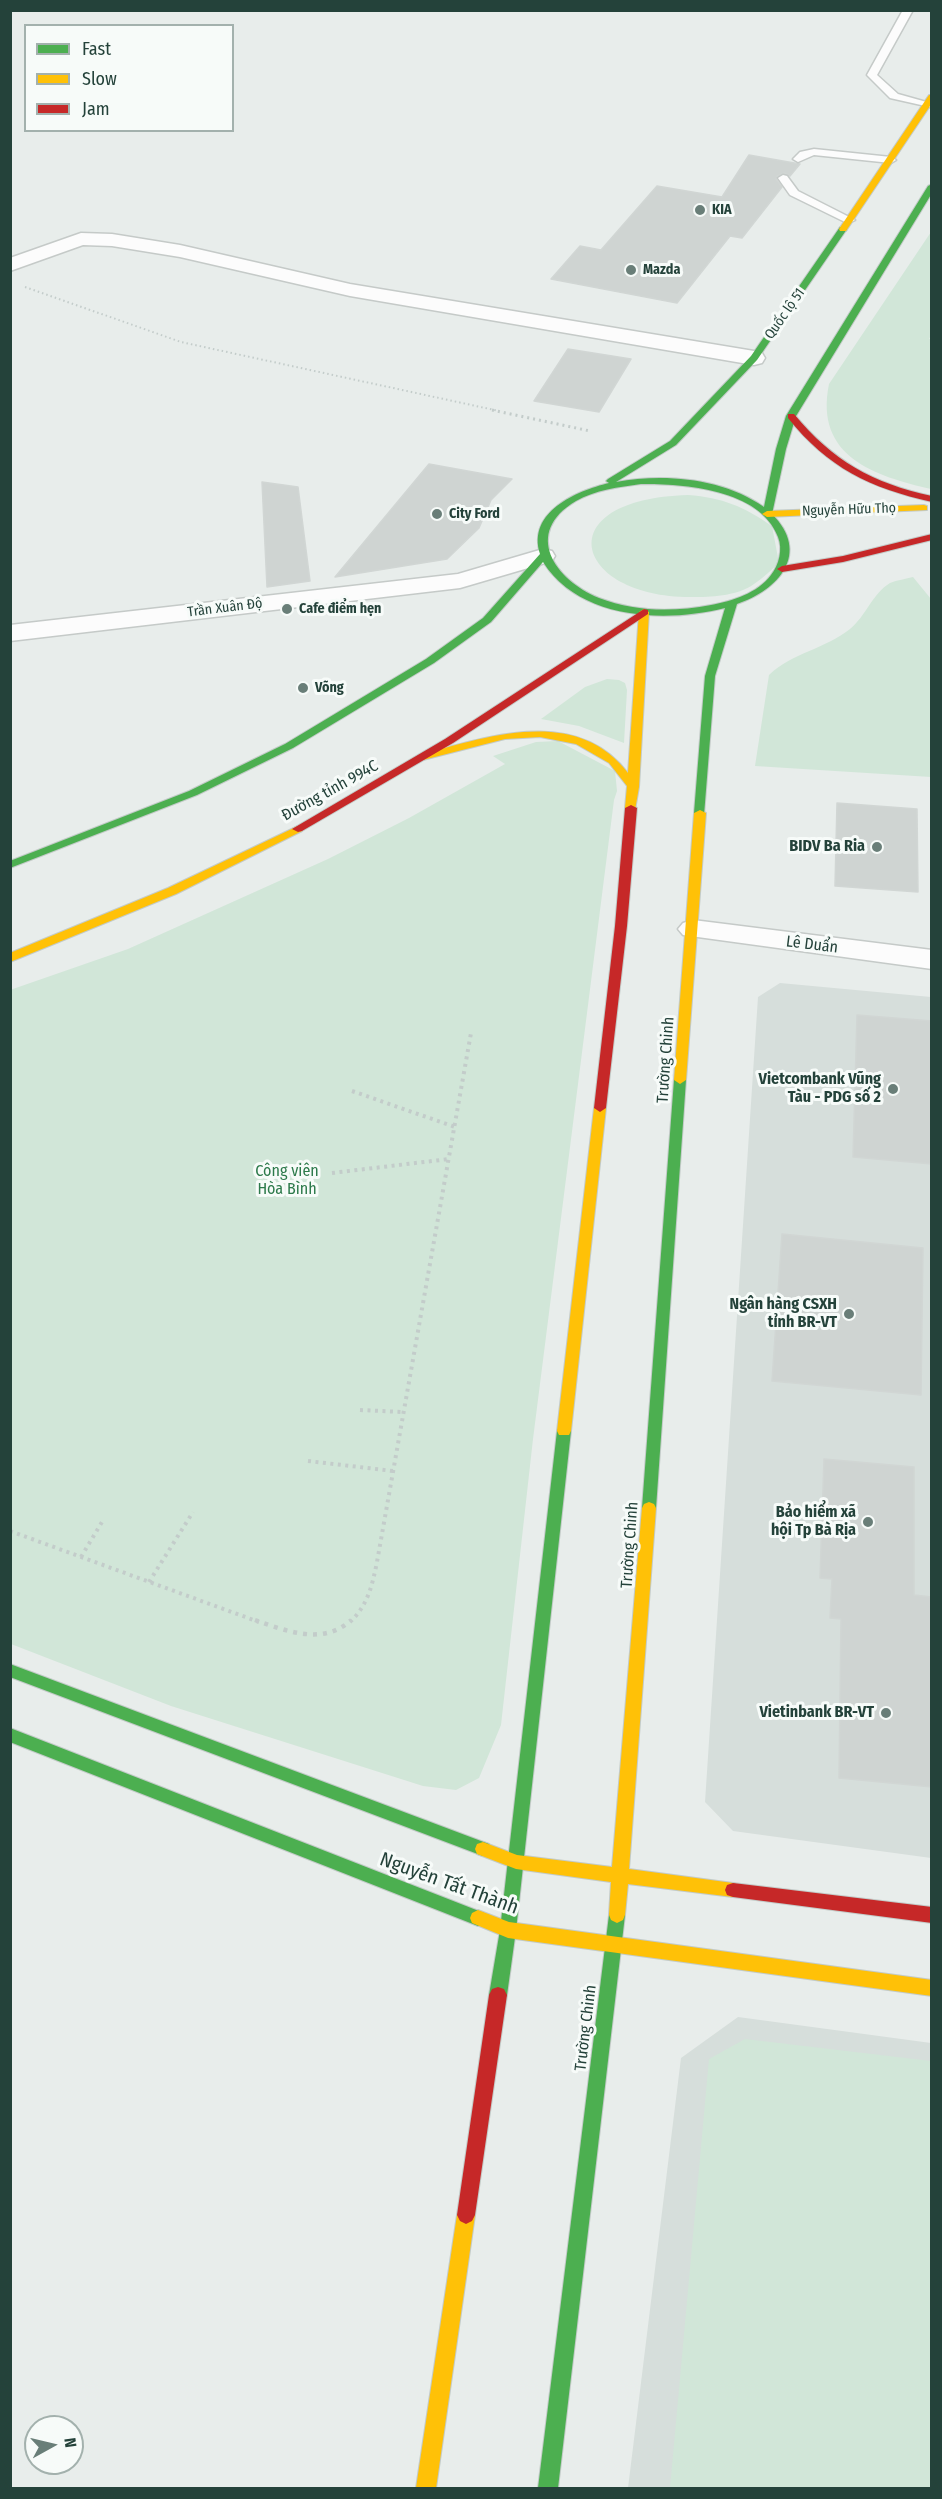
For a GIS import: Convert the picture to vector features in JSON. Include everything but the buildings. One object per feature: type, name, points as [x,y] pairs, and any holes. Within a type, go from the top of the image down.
[{"type":"main road","name":"Quốc lộ 51","points":[[596,490],[673,443],[754,358],[930,102]]},
{"type":"main road","points":[[767,514],[780,449],[791,416],[932,186]]},
{"type":"main road","points":[[791,416],[820,451],[852,472],[888,488],[932,499]]},
{"type":"main road","points":[[641,482],[689,483],[733,494],[767,514],[780,526],[786,541],[787,555],[782,569],[771,582],[754,594],[732,603],[704,610],[644,612],[614,605],[567,585],[552,571],[543,556],[541,540],[546,525],[557,511],[574,499],[596,490],[641,482]]},
{"type":"main road","name":"Nguyễn Hữu Thọ","points":[[767,514],[932,507]]},
{"type":"main road","points":[[782,569],[843,559],[932,537]]},
{"type":"main road","points":[[10,865],[193,793],[289,746],[430,661],[488,620],[543,556]]},
{"type":"main road","name":"Trường Chinh","points":[[548,2488],[622,1876],[710,676],[732,603]]},
{"type":"main road","points":[[426,2488],[516,1862],[620,937],[633,786],[644,612]]},
{"type":"main road","name":"Đường tỉnh 994C","points":[[10,958],[62,939],[179,889],[329,812],[423,757],[644,612]]},
{"type":"main road","points":[[423,757],[505,736],[540,734],[579,741],[613,761],[633,786]]},
{"type":"main road","points":[[10,1670],[516,1862],[932,1915]]},
{"type":"main road","name":"Nguyễn Tất Thành","points":[[10,1735],[508,1929],[932,1988]]},
{"type":"street","points":[[10,265],[81,239],[122,241],[180,251],[350,290],[754,358]]},
{"type":"street","name":"Trần Xuân Độ","points":[[10,633],[460,581],[543,556]]},
{"type":"street","name":"Lê Duẩn","points":[[693,929],[932,960]]},
{"type":"lane","points":[[908,10],[872,75],[894,96],[930,102]]},
{"type":"lane","points":[[798,159],[804,154],[814,153],[891,160]]},
{"type":"lane","points":[[783,178],[794,193],[849,220]]},
{"type":"path","points":[[21,285],[181,342],[590,431]]},
{"type":"path","points":[[10,1531],[285,1631],[317,1636],[347,1624],[362,1610],[371,1590],[471,1033]]},
{"type":"path","points":[[352,1091],[455,1127]]},
{"type":"path","points":[[332,1173],[449,1159]]},
{"type":"path","points":[[360,1410],[403,1412]]},
{"type":"path","points":[[308,1461],[393,1471]]},
{"type":"path","points":[[149,1582],[193,1512]]},
{"type":"path","points":[[81,1557],[102,1522]]},
{"type":"shaded area","points":[[780,983],[931,997],[931,1858],[733,1831],[705,1802],[758,997]]},
{"type":"shaded area","points":[[738,2017],[931,2043],[931,2488],[628,2488],[681,2058]]},
{"type":"green space","points":[[931,232],[932,337],[929,338],[932,342],[931,489],[889,477],[853,459],[840,446],[831,429],[827,409],[829,384]]},
{"type":"green space","points":[[688,495],[712,498],[732,504],[772,526],[779,563],[748,588],[726,595],[703,597],[655,594],[623,583],[602,567],[592,549],[595,530],[611,513],[642,501]]},
{"type":"green space","points":[[913,577],[931,599],[931,777],[755,766],[769,675],[788,661],[830,642],[850,629],[878,593],[890,583]]},
{"type":"green space","points":[[607,679],[625,683],[627,690],[624,743],[579,726],[541,719],[585,687]]},
{"type":"green space","name":"Công viên Hòa Bình","points":[[558,741],[615,771],[617,791],[614,800],[533,1439],[501,1725],[479,1778],[456,1790],[423,1786],[171,1706],[11,1644],[10,990],[128,949],[328,859],[409,818],[505,764],[493,756],[536,742]]},
{"type":"green space","points":[[745,2039],[931,2061],[931,2488],[670,2488],[709,2059]]},
{"type":"traffic: fast","points":[[767,514],[781,449],[791,416],[932,186]]},
{"type":"traffic: fast","points":[[611,481],[673,443],[754,358],[843,229]]},
{"type":"traffic: fast","points":[[641,481],[677,482],[704,486],[728,493],[758,507],[780,529],[785,542],[785,557],[778,573],[766,586],[742,599],[716,607],[663,613],[611,605],[595,600],[565,583],[547,560],[543,547],[543,534],[548,522],[557,510],[587,492],[641,481]]},
{"type":"traffic: fast","points":[[10,865],[193,793],[289,746],[430,661],[487,620],[543,556]]},
{"type":"traffic: fast","points":[[700,813],[710,676],[732,603]]},
{"type":"traffic: fast","points":[[649,1508],[680,1080]]},
{"type":"traffic: fast","points":[[498,1995],[508,1930],[564,1431]]},
{"type":"traffic: fast","points":[[10,1670],[483,1849]]},
{"type":"traffic: fast","points":[[10,1735],[478,1918]]},
{"type":"traffic: fast","points":[[548,2488],[617,1915]]},
{"type":"traffic: slow","points":[[843,229],[932,97]]},
{"type":"traffic: slow","points":[[767,514],[924,508]]},
{"type":"traffic: slow","points":[[631,808],[644,612]]},
{"type":"traffic: slow","points":[[423,757],[505,736],[540,734],[579,741],[613,761],[633,787]]},
{"type":"traffic: slow","points":[[680,1080],[700,813]]},
{"type":"traffic: slow","points":[[10,958],[172,891],[298,829]]},
{"type":"traffic: slow","points":[[564,1431],[600,1108]]},
{"type":"traffic: slow","points":[[617,1915],[649,1508]]},
{"type":"traffic: slow","points":[[483,1849],[516,1862],[733,1890]]},
{"type":"traffic: slow","points":[[478,1918],[508,1930],[932,1988]]},
{"type":"traffic: slow","points":[[426,2488],[466,2215]]},
{"type":"traffic: jam","points":[[791,416],[820,448],[853,472],[890,488],[932,499]]},
{"type":"traffic: jam","points":[[782,569],[843,559],[932,537]]},
{"type":"traffic: jam","points":[[298,829],[449,741],[644,612]]},
{"type":"traffic: jam","points":[[600,1108],[621,926],[631,808]]},
{"type":"traffic: jam","points":[[733,1890],[932,1915]]},
{"type":"traffic: jam","points":[[466,2215],[498,1995]]},
{"type":"place","name":"KIA","points":[[700,210]]},
{"type":"place","name":"Mazda","points":[[631,270]]},
{"type":"place","name":"City Ford","points":[[437,514]]},
{"type":"place","name":"Cafe điểm hẹn","points":[[287,609]]},
{"type":"place","name":"Võng","points":[[303,688]]},
{"type":"place","name":"BIDV Ba Ria","points":[[877,847]]},
{"type":"place","name":"Vietcombank Vũng Tàu - PDG số 2","points":[[893,1089]]},
{"type":"place","name":"Ngân hàng CSXH tỉnh BR-VT","points":[[849,1314]]},
{"type":"place","name":"Bảo hiểm xã hội Tp Bà Rịa","points":[[868,1522]]},
{"type":"place","name":"Vietinbank BR-VT","points":[[886,1713]]}]
